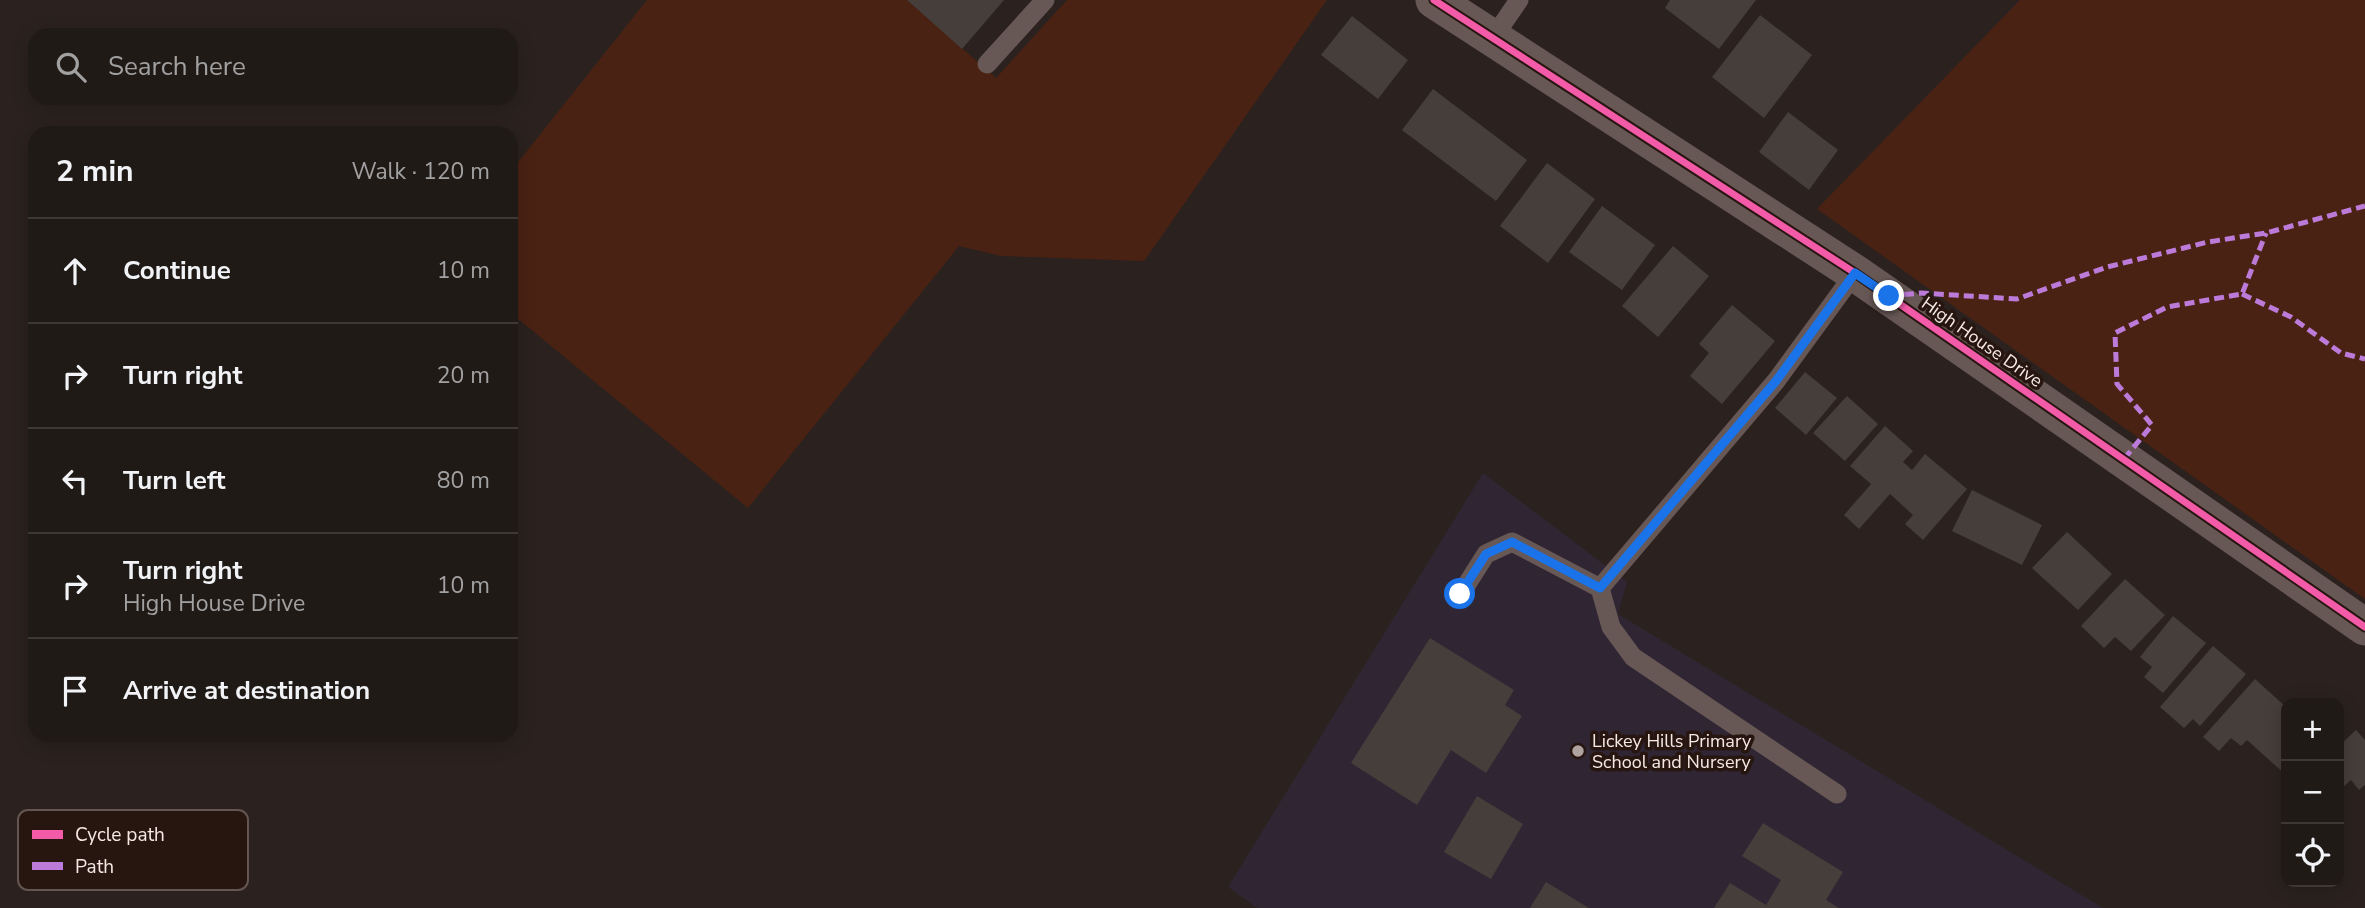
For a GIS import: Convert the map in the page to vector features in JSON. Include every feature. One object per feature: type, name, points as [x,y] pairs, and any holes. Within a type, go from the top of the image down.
[{"type":"street","name":"High House Drive","points":[[1434,0],[1855,273],[2365,627]]},
{"type":"lane","points":[[987,64],[1045,0]]},
{"type":"lane","points":[[1493,38],[1519,0]]},
{"type":"lane","points":[[1600,588],[1776,381],[1855,273]]},
{"type":"lane","points":[[1460,594],[1486,554],[1512,542],[1600,588],[1611,627],[1633,657],[1837,794]]},
{"type":"shaded area","points":[[647,0],[907,0],[996,78],[1067,0],[1327,0],[1144,261],[1001,256],[959,246],[748,508],[518,319],[518,162]]},
{"type":"shaded area","points":[[2020,0],[2365,0],[2365,599],[1817,209]]},
{"type":"shaded area","name":"Lickey Hills Primary School and Nursery","points":[[1483,473],[1627,582],[1618,614],[2103,908],[1257,908],[1228,887]]},
{"type":"building","points":[[907,0],[1004,0],[962,49]]},
{"type":"building","points":[[1670,0],[1756,0],[1719,49],[1665,8]]},
{"type":"building","points":[[1760,15],[1812,55],[1764,118],[1712,77]]},
{"type":"building","points":[[1352,16],[1408,60],[1378,99],[1321,55]]},
{"type":"building","points":[[1433,89],[1527,160],[1496,201],[1402,130]]},
{"type":"building","points":[[1788,112],[1838,150],[1809,190],[1759,152]]},
{"type":"building","points":[[1547,163],[1595,199],[1548,263],[1500,226]]},
{"type":"building","points":[[1602,206],[1655,245],[1622,290],[1569,252]]},
{"type":"building","points":[[1673,246],[1709,276],[1658,337],[1622,306]]},
{"type":"building","points":[[1732,305],[1775,341],[1722,404],[1690,376],[1709,353],[1699,344]]},
{"type":"building","points":[[1805,372],[1837,398],[1806,435],[1775,408]]},
{"type":"building","points":[[1847,396],[1878,424],[1845,461],[1813,433]]},
{"type":"building","points":[[1885,426],[1913,451],[1903,462],[1912,470],[1925,454],[1967,489],[1923,540],[1905,524],[1913,515],[1890,494],[1859,529],[1844,515],[1871,484],[1850,466]]},
{"type":"building","points":[[1972,490],[2042,525],[2022,565],[1952,531]]},
{"type":"building","points":[[2067,532],[2112,574],[2078,610],[2032,568]]},
{"type":"building","points":[[2125,579],[2165,615],[2131,651],[2115,637],[2104,648],[2081,626]]},
{"type":"building","points":[[2173,616],[2206,643],[2163,693],[2144,677],[2152,667],[2140,657]]},
{"type":"building","points":[[1430,638],[1514,690],[1505,705],[1522,716],[1486,773],[1451,750],[1417,805],[1351,763]]},
{"type":"building","points":[[2213,646],[2246,674],[2200,726],[2193,719],[2184,728],[2160,707]]},
{"type":"building","points":[[2255,679],[2281,702],[2281,771],[2247,740],[2241,746],[2231,738],[2219,751],[2203,737]]},
{"type":"building","points":[[2356,730],[2365,740],[2365,785],[2359,790],[2351,780],[2344,786],[2344,741]]},
{"type":"building","points":[[1477,796],[1523,824],[1491,879],[1444,852]]},
{"type":"building","points":[[1763,823],[1843,872],[1826,900],[1839,908],[1714,908],[1730,883],[1766,905],[1781,880],[1742,856]]},
{"type":"building","points":[[1546,882],[1589,908],[1530,908]]},
{"type":"marked path","points":[[1889,296],[1921,293],[2017,299],[2107,267],[2208,242],[2266,233],[2365,206]]},
{"type":"marked path","points":[[2124,459],[2152,425],[2117,384],[2115,333],[2167,307],[2242,294],[2266,233]]},
{"type":"marked path","points":[[2242,294],[2291,317],[2341,353],[2365,359]]},
{"type":"cycle path","points":[[1434,0],[1855,273],[2365,627]]},
{"type":"place","name":"Lickey Hills Primary School and Nursery","points":[[1578,751]]},
{"type":"route","points":[[1460,594],[1486,554],[1512,542],[1600,588],[1776,381],[1855,273],[1889,296]]}]
